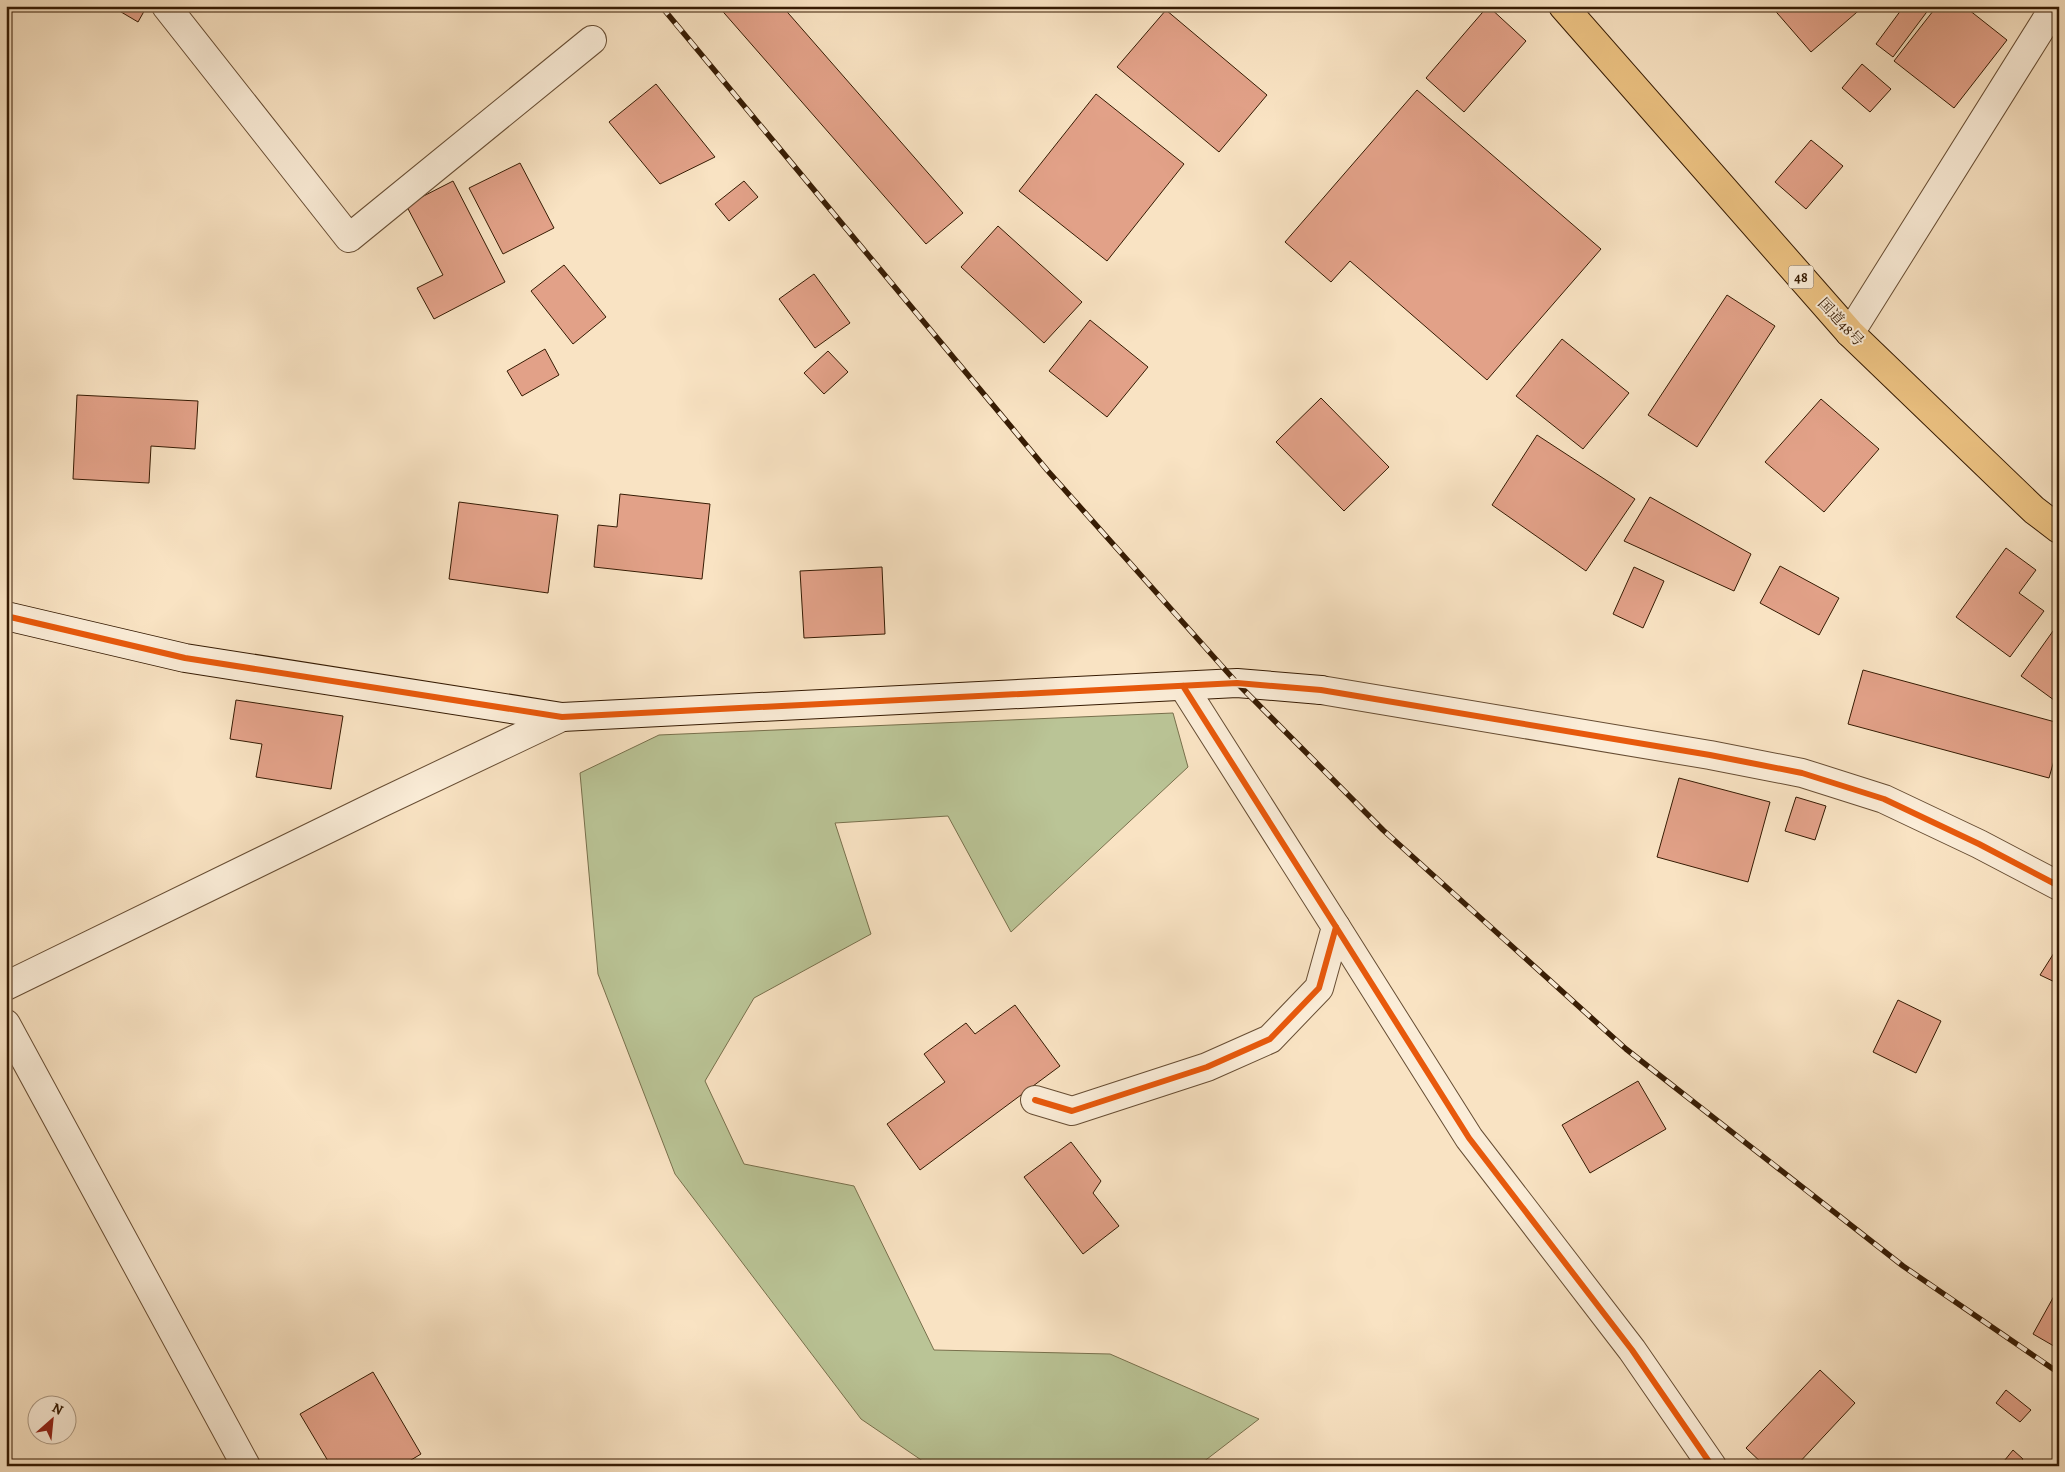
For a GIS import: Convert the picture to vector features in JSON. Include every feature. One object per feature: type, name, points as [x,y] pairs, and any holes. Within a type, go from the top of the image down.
[{"type":"highway","name":"国道48号","points":[[1563,6],[1850,333],[2034,510],[2059,529]]},
{"type":"street","points":[[166,6],[349,238],[592,40]]},
{"type":"street","points":[[1850,333],[2055,6]]},
{"type":"street","points":[[6,616],[185,658],[562,718],[1238,683],[1321,690],[1710,754],[1802,773],[1884,798],[2059,886]]},
{"type":"street","points":[[1183,686],[1470,1138],[1632,1350],[1712,1466]]},
{"type":"street","points":[[6,986],[372,807],[562,718]]},
{"type":"street","points":[[1035,1100],[1072,1110],[1207,1067],[1270,1039],[1319,988],[1336,927]]},
{"type":"street","points":[[6,1024],[246,1466]]},
{"type":"green space","points":[[1173,713],[1188,767],[1011,932],[948,816],[835,823],[871,934],[754,998],[705,1081],[744,1164],[854,1186],[934,1350],[1110,1354],[1259,1419],[1198,1466],[930,1466],[861,1419],[675,1174],[598,974],[580,773],[659,735]]},
{"type":"building","points":[[111,6],[147,6],[138,22]]},
{"type":"building","points":[[718,6],[782,6],[963,213],[926,244]]},
{"type":"building","points":[[1488,6],[1526,41],[1464,112],[1426,78]]},
{"type":"building","points":[[1771,6],[1864,6],[1811,52]]},
{"type":"building","points":[[1904,6],[1925,6],[1929,9],[1893,57],[1876,44]]},
{"type":"building","points":[[1937,6],[1964,6],[2007,40],[1954,108],[1894,61]]},
{"type":"building","points":[[1166,10],[1267,95],[1219,152],[1117,67]]},
{"type":"building","points":[[1862,64],[1891,89],[1870,112],[1842,88]]},
{"type":"building","points":[[656,84],[715,157],[660,184],[609,122]]},
{"type":"building","points":[[1417,90],[1601,249],[1487,380],[1350,261],[1331,282],[1285,242]]},
{"type":"building","points":[[1096,94],[1184,164],[1107,261],[1019,191]]},
{"type":"building","points":[[1811,140],[1843,166],[1806,209],[1775,182]]},
{"type":"building","points":[[520,163],[554,228],[503,254],[469,188]]},
{"type":"building","points":[[453,181],[505,282],[434,319],[417,288],[443,275],[406,205]]},
{"type":"building","points":[[744,181],[758,197],[729,221],[715,204]]},
{"type":"building","points":[[998,226],[1082,302],[1044,343],[961,267]]},
{"type":"building","points":[[564,265],[606,317],[573,344],[531,291]]},
{"type":"building","points":[[814,274],[850,323],[815,348],[779,299]]},
{"type":"building","points":[[1727,295],[1775,326],[1697,447],[1648,415]]},
{"type":"building","points":[[1090,320],[1148,367],[1107,417],[1049,371]]},
{"type":"building","points":[[1562,339],[1629,393],[1583,449],[1516,396]]},
{"type":"building","points":[[545,349],[559,375],[522,396],[507,371]]},
{"type":"building","points":[[828,351],[848,372],[824,394],[804,373]]},
{"type":"building","points":[[77,395],[198,401],[195,449],[151,446],[149,483],[73,479]]},
{"type":"building","points":[[1321,398],[1389,467],[1344,511],[1276,442]]},
{"type":"building","points":[[1821,399],[1879,449],[1824,512],[1765,462]]},
{"type":"building","points":[[1537,435],[1635,499],[1586,571],[1492,505]]},
{"type":"building","points":[[620,494],[710,504],[702,579],[594,567],[598,525],[617,527]]},
{"type":"building","points":[[1650,497],[1751,554],[1734,591],[1624,541]]},
{"type":"building","points":[[459,502],[558,515],[548,593],[449,579]]},
{"type":"building","points":[[2006,548],[2036,570],[2019,593],[2044,611],[2010,657],[1956,617]]},
{"type":"building","points":[[1780,566],[1839,598],[1819,635],[1760,603]]},
{"type":"building","points":[[882,567],[885,634],[804,638],[800,571]]},
{"type":"building","points":[[1634,567],[1664,581],[1643,628],[1613,614]]},
{"type":"building","points":[[2058,624],[2059,701],[2058,703],[2021,676]]},
{"type":"building","points":[[1863,670],[2059,723],[2059,743],[2049,778],[1848,724]]},
{"type":"building","points":[[236,700],[343,716],[331,789],[256,777],[262,744],[230,739]]},
{"type":"building","points":[[1679,778],[1770,802],[1748,882],[1657,857]]},
{"type":"building","points":[[1796,797],[1826,806],[1815,840],[1785,831]]},
{"type":"building","points":[[2059,945],[2059,984],[2040,975]]},
{"type":"building","points":[[1898,1000],[1941,1021],[1916,1073],[1873,1052]]},
{"type":"building","points":[[1015,1005],[1060,1066],[920,1170],[887,1124],[945,1082],[924,1054],[966,1023],[975,1034]]},
{"type":"building","points":[[1638,1081],[1666,1129],[1590,1173],[1562,1125]]},
{"type":"building","points":[[1071,1142],[1101,1181],[1093,1193],[1119,1226],[1083,1254],[1024,1177]]},
{"type":"building","points":[[2059,1287],[2059,1349],[2033,1334]]},
{"type":"building","points":[[1820,1370],[1855,1403],[1796,1466],[1765,1466],[1746,1448]]},
{"type":"building","points":[[373,1372],[421,1454],[401,1466],[331,1466],[300,1414]]},
{"type":"building","points":[[2006,1390],[2031,1410],[2020,1422],[1996,1403]]},
{"type":"building","points":[[2013,1450],[2023,1459],[2017,1466],[2000,1466]]},
{"type":"railway","points":[[661,6],[1047,470],[1237,683],[1383,830],[1626,1049],[1903,1266],[2059,1373]]},
{"type":"cycle path","points":[[6,616],[185,658],[562,717],[1237,683],[1321,690],[1710,755],[1802,773],[1884,799],[1979,844],[2059,886]]},
{"type":"cycle path","points":[[1035,1100],[1072,1111],[1207,1067],[1270,1039],[1319,988],[1336,927],[1183,686]]},
{"type":"cycle path","points":[[1336,927],[1469,1138],[1632,1350],[1712,1466]]}]
